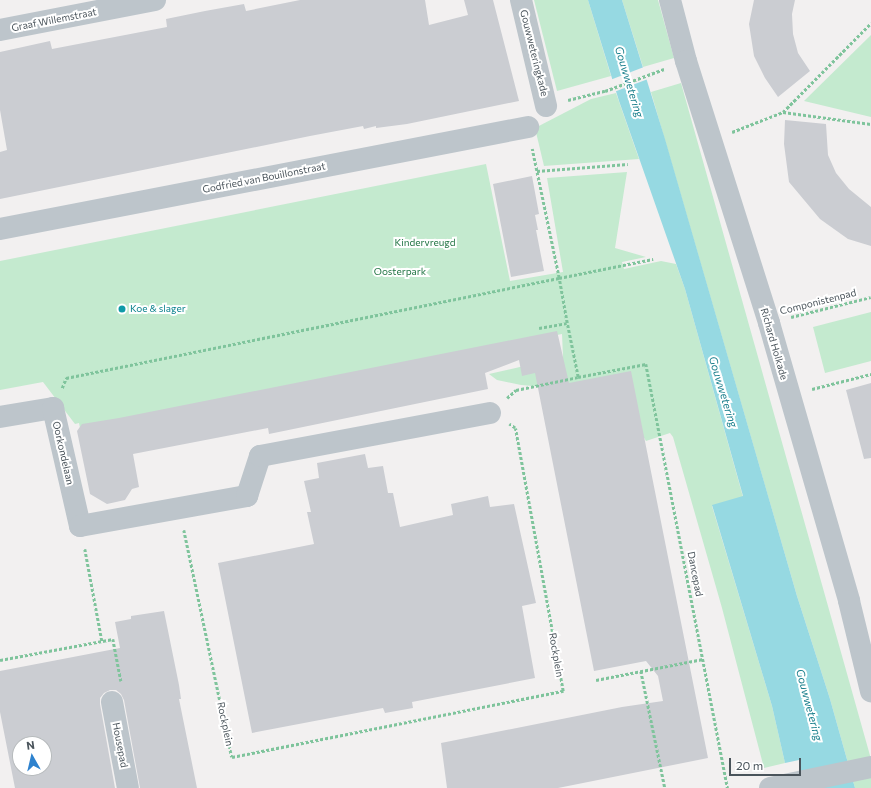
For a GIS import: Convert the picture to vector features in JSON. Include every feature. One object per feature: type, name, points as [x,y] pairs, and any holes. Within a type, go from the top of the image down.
[{"type":"street","name":"Graaf Willemstraat","points":[[0,30],[155,0]]},
{"type":"street","name":"Gouwweteringkade","points":[[521,0],[546,106]]},
{"type":"street","name":"Richard Holkade","points":[[670,0],[711,141],[769,322],[788,394],[849,601],[871,690]]},
{"type":"street","name":"Godfried van Bouillonstraat","points":[[0,228],[528,127]]},
{"type":"street","name":"Oorkondelaan","points":[[0,417],[53,408],[80,526]]},
{"type":"street","points":[[80,526],[247,496],[260,456],[490,413]]},
{"type":"street","name":"Housepad","points":[[112,702],[128,788]]},
{"type":"street","points":[[770,788],[862,769]]},
{"type":"path","points":[[711,141],[783,112],[871,23]]},
{"type":"path","points":[[546,106],[605,91],[647,75]]},
{"type":"path","points":[[783,112],[871,124]]},
{"type":"path","points":[[516,390],[578,377],[528,127]]},
{"type":"path","points":[[537,171],[628,164]]},
{"type":"path","points":[[53,408],[66,378],[653,259]]},
{"type":"path","name":"Componistenpad","points":[[769,322],[871,297]]},
{"type":"path","points":[[539,328],[567,322]]},
{"type":"path","name":"Dancepad","points":[[578,377],[646,364],[728,788]]},
{"type":"path","points":[[788,394],[871,374]]},
{"type":"path","name":"Rockplein","points":[[179,508],[232,757],[563,691],[516,428],[490,413]]},
{"type":"path","points":[[80,526],[102,640]]},
{"type":"path","points":[[0,660],[113,639],[124,699],[112,702]]},
{"type":"path","points":[[596,680],[704,659]]},
{"type":"path","points":[[641,671],[665,788]]},
{"type":"green space","points":[[534,0],[588,0],[611,76],[557,91]]},
{"type":"green space","points":[[622,0],[658,0],[674,58],[643,67]]},
{"type":"green space","points":[[871,35],[871,117],[804,101]]},
{"type":"green space","points":[[681,83],[871,759],[871,788],[855,788],[830,699],[797,596],[651,92]]},
{"type":"green space","points":[[616,93],[639,159],[544,166],[535,128],[591,99]]},
{"type":"green space","name":"Oosterpark","points":[[486,164],[510,281],[563,272],[547,178],[627,172],[615,248],[646,257],[622,262],[624,269],[661,261],[676,264],[685,289],[743,497],[712,506],[772,706],[785,763],[764,768],[722,608],[673,437],[670,433],[646,441],[641,433],[568,389],[521,385],[497,380],[489,374],[563,357],[562,334],[80,428],[79,423],[75,424],[43,382],[0,390],[0,261]]},
{"type":"green space","points":[[871,312],[871,361],[825,373],[813,327]]},
{"type":"water","name":"Gouwwetering","points":[[588,0],[622,0],[665,139],[797,596],[830,699],[855,788],[804,788],[799,760],[785,763],[772,706],[712,505],[743,496],[685,289],[619,101]]},
{"type":"pier","points":[[644,67],[648,79],[614,92],[610,80]]},
{"type":"building","points":[[300,0],[425,0],[429,25],[468,15],[464,0],[493,0],[519,101],[407,124],[376,128],[376,126],[364,129],[363,126],[310,136],[0,199],[0,152],[7,150],[0,110],[0,52],[50,41],[52,49],[167,27],[166,19],[205,11],[244,4],[246,11]]},
{"type":"building","points":[[754,0],[795,0],[792,14],[793,34],[798,53],[810,71],[778,97],[765,78],[754,56],[749,24]]},
{"type":"building","points":[[785,120],[826,124],[828,155],[836,173],[849,189],[871,207],[871,246],[848,239],[820,219],[789,182],[784,144]]},
{"type":"building","points":[[532,176],[539,214],[535,215],[538,230],[536,230],[544,271],[511,277],[493,184]]},
{"type":"building","points":[[557,331],[569,383],[631,371],[708,758],[558,788],[447,788],[441,743],[622,707],[663,701],[658,676],[646,661],[594,671],[535,373],[522,376],[519,360],[485,373],[488,389],[269,434],[268,428],[133,454],[139,487],[132,489],[125,500],[107,504],[90,494],[77,431],[82,424],[119,418]]},
{"type":"building","points":[[871,383],[871,458],[864,459],[846,390]]},
{"type":"building","points":[[365,454],[368,468],[383,466],[388,493],[393,493],[400,527],[453,515],[451,504],[488,496],[490,507],[514,504],[536,603],[522,606],[535,678],[412,702],[413,708],[385,713],[383,708],[252,733],[218,563],[314,544],[307,512],[311,512],[304,481],[319,478],[317,463]]},
{"type":"building","points":[[164,611],[179,685],[181,699],[179,699],[197,788],[140,788],[124,700],[121,694],[116,690],[110,690],[104,693],[100,698],[100,704],[115,788],[15,788],[13,776],[52,776],[52,736],[12,736],[12,773],[0,712],[0,671],[120,648],[115,622],[131,619],[131,616]]},
{"type":"place","name":"Koe & slager","points":[[122,309]]},
{"type":"park label","name":"Kindervreugd","points":[[425,243]]}]
